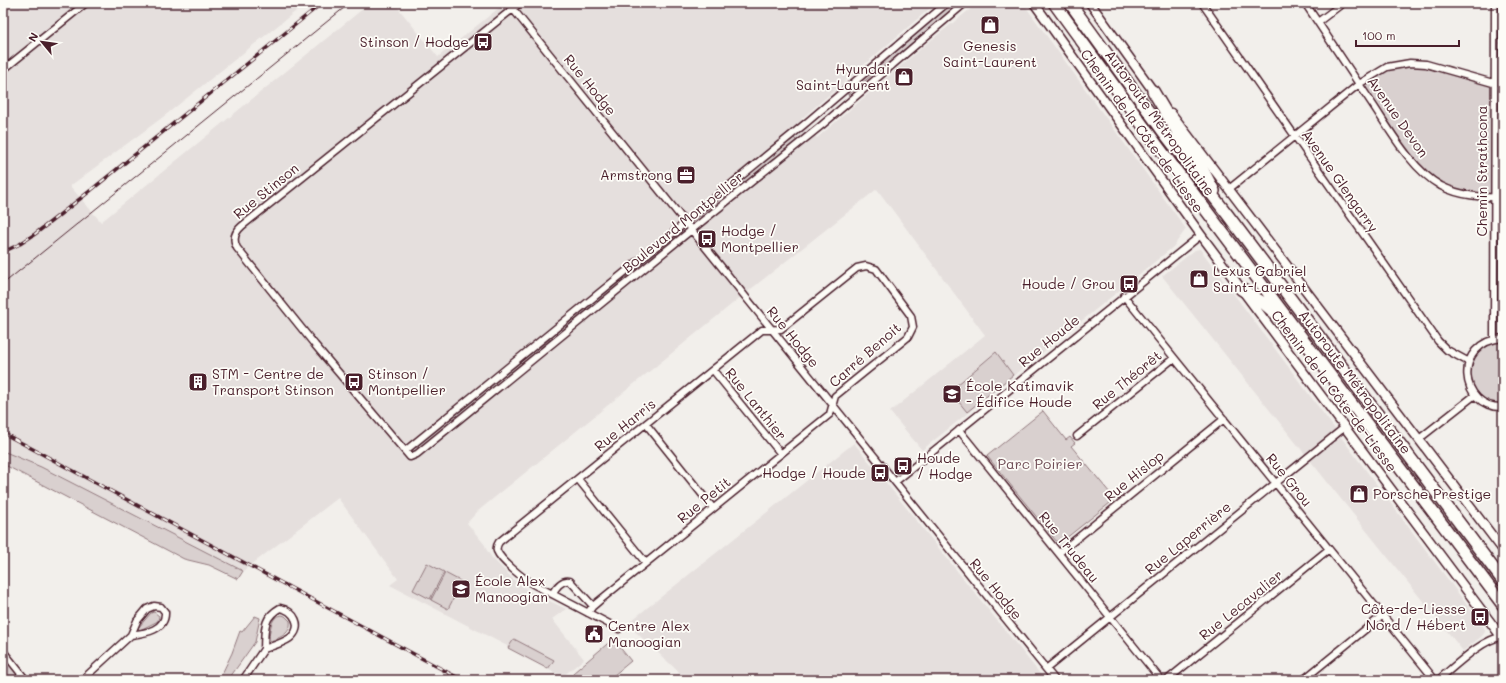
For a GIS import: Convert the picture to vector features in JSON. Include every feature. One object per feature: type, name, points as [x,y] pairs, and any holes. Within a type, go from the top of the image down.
[{"type":"highway","name":"Autoroute Métropolitaine","points":[[1054,3],[1156,145],[1503,605]]},
{"type":"highway","name":"Autoroute Métropolitaine","points":[[1070,3],[1165,134],[1503,580]]},
{"type":"highway","points":[[1153,90],[1202,168],[1227,214]]},
{"type":"highway","points":[[1241,289],[1262,302],[1300,335]]},
{"type":"main road","name":"Chemin de la Côte-de-Liesse","points":[[1034,3],[1241,289],[1502,638]]},
{"type":"main road","points":[[1090,3],[1153,90],[1503,550]]},
{"type":"street","points":[[3,70],[86,3]]},
{"type":"street","name":"Rue Stinson","points":[[413,457],[409,456],[314,345],[237,248],[234,242],[235,235],[238,229],[520,3]]},
{"type":"street","name":"Boulevard Montpellier","points":[[405,451],[806,123],[947,3]]},
{"type":"street","name":"Boulevard Montpellier","points":[[413,457],[828,120],[965,3]]},
{"type":"street","name":"Avenue Glengarry","points":[[1202,3],[1438,341],[1447,350],[1469,362]]},
{"type":"street","name":"Avenue Devon","points":[[1305,3],[1399,143],[1428,177],[1441,186],[1454,192],[1468,195],[1503,198]]},
{"type":"street","points":[[1318,22],[1344,3]]},
{"type":"street","name":"Chemin Strathcona","points":[[1494,339],[1495,3]]},
{"type":"street","name":"Rue Hodge","points":[[513,9],[1055,680]]},
{"type":"street","points":[[1229,189],[1359,84],[1387,67],[1410,63],[1426,64],[1494,83]]},
{"type":"street","name":"Rue Houde","points":[[895,482],[1201,234]]},
{"type":"street","name":"Carré Benoit","points":[[772,329],[781,329],[857,268],[869,266],[879,272],[911,316],[912,329],[908,337],[835,396],[833,405]]},
{"type":"street","name":"Rue Grou","points":[[1124,296],[1436,680]]},
{"type":"street","name":"Rue Harris","points":[[552,594],[528,581],[516,572],[499,554],[497,547],[500,541],[762,330],[772,329]]},
{"type":"street","points":[[1503,338],[1494,339],[1480,346],[1472,354],[1469,362],[1467,378],[1470,388],[1482,401],[1493,406],[1503,407]]},
{"type":"street","name":"Rue Théorêt","points":[[1077,436],[1174,358]]},
{"type":"street","name":"Rue Lanthier","points":[[713,370],[781,454]]},
{"type":"street","points":[[1419,439],[1475,395]]},
{"type":"street","name":"Rue Petit","points":[[588,613],[593,606],[646,562],[830,414],[833,405]]},
{"type":"street","name":"Rue Hislop","points":[[1058,553],[1224,418]]},
{"type":"street","points":[[646,424],[713,508]]},
{"type":"street","name":"Rue Laperrière","points":[[1046,669],[1345,427]]},
{"type":"street","name":"Rue Trudeau","points":[[959,430],[1161,680]]},
{"type":"street","points":[[578,479],[646,562]]},
{"type":"street","name":"Rue Lecavalier","points":[[1167,680],[1329,549]]},
{"type":"street","points":[[593,606],[570,581],[567,580],[561,583],[552,594],[619,629]]},
{"type":"street","points":[[82,680],[131,635],[138,621],[147,609],[154,606],[160,607],[165,612],[163,622],[158,628],[150,632],[131,635]]},
{"type":"street","points":[[243,680],[264,649],[265,628],[268,618],[280,608],[290,611],[296,619],[296,629],[294,634],[286,640],[264,649]]},
{"type":"street","points":[[1302,680],[1383,615]]},
{"type":"street","points":[[1436,680],[1484,643],[1494,638],[1502,638]]},
{"type":"street","points":[[3,650],[26,680]]},
{"type":"shaded area","points":[[3,3],[306,3],[163,117],[70,186],[101,222],[370,3],[394,3],[438,57],[505,3],[936,3],[801,119],[817,138],[925,45],[978,3],[1023,3],[1186,229],[1173,247],[922,450],[890,412],[985,335],[877,189],[737,300],[478,511],[467,523],[485,545],[492,558],[516,582],[529,591],[566,609],[552,619],[584,659],[562,677],[508,648],[507,646],[390,585],[398,579],[338,498],[243,571],[41,467],[3,451]]},
{"type":"shaded area","points":[[1200,249],[1485,629],[1482,636],[1463,651],[1162,276],[1195,250]]},
{"type":"shaded area","points":[[854,443],[1045,680],[673,680],[680,673],[627,624]]},
{"type":"green space","points":[[949,6],[952,7],[952,9],[879,71],[878,70],[848,95],[848,92]]},
{"type":"green space","points":[[1410,63],[1493,83],[1494,197],[1454,192],[1420,169],[1359,84],[1377,72]]},
{"type":"green space","points":[[794,138],[796,142],[704,216],[700,216],[702,212]]},
{"type":"green space","points":[[679,231],[682,234],[567,328],[566,326],[571,321],[570,320],[628,275],[627,273]]},
{"type":"green space","points":[[1503,338],[1503,407],[1482,401],[1471,388],[1467,371],[1480,346]]},
{"type":"green space","points":[[550,339],[552,341],[420,449],[417,448],[417,445],[538,346],[539,348]]},
{"type":"green space","points":[[996,352],[1013,375],[967,412],[950,391]]},
{"type":"green space","name":"Parc Poirier","points":[[1043,411],[1066,440],[1070,437],[1075,443],[1071,446],[1115,499],[1060,543],[1057,542],[987,456]]},
{"type":"green space","points":[[3,451],[41,467],[243,571],[238,579],[209,565],[184,559],[3,464]]},
{"type":"green space","points":[[427,563],[444,572],[430,599],[413,590]]},
{"type":"green space","points":[[445,573],[462,582],[448,609],[431,600]]},
{"type":"green space","points":[[154,612],[159,616],[158,621],[140,630],[138,628],[151,613]]},
{"type":"green space","points":[[282,615],[290,621],[289,629],[281,637],[270,641],[269,639],[272,623],[276,617]]},
{"type":"green space","points":[[255,616],[260,618],[255,642],[228,680],[219,680],[232,653],[240,631],[242,632]]},
{"type":"green space","points":[[514,639],[554,660],[548,669],[508,648]]},
{"type":"green space","points":[[613,639],[631,661],[608,680],[579,680],[573,673]]},
{"type":"green space","points":[[3,651],[26,680],[3,680]]},
{"type":"tram line","points":[[3,284],[350,3]]},
{"type":"railway","points":[[3,252],[20,244],[35,234],[322,3]]},
{"type":"railway","points":[[3,433],[462,680]]},
{"type":"place","name":"Genesis Saint-Laurent","points":[[990,25]]},
{"type":"place","name":"Stinson / Hodge","points":[[483,42]]},
{"type":"place","name":"Hyundai Saint-Laurent","points":[[904,77]]},
{"type":"place","name":"Armstrong","points":[[686,175]]},
{"type":"place","name":"Hodge / Montpellier","points":[[707,239]]},
{"type":"place","name":"Lexus Gabriel Saint-Laurent","points":[[1199,279]]},
{"type":"place","name":"Houde / Grou","points":[[1129,284]]},
{"type":"place","name":"STM - Centre de Transport Stinson","points":[[198,382]]},
{"type":"place","name":"Stinson / Montpellier","points":[[354,382]]},
{"type":"place","name":"École Katimavik - Édifice Houde","points":[[952,394]]},
{"type":"place","name":"Houde / Hodge","points":[[903,466]]},
{"type":"place","name":"Hodge / Houde","points":[[880,473]]},
{"type":"place","name":"Porsche Prestige","points":[[1359,494]]},
{"type":"place","name":"École Alex Manoogian","points":[[461,589]]},
{"type":"place","name":"Côte-de-Liesse Nord / Hébert","points":[[1480,617]]},
{"type":"place","name":"Centre Alex Manoogian","points":[[594,634]]}]
